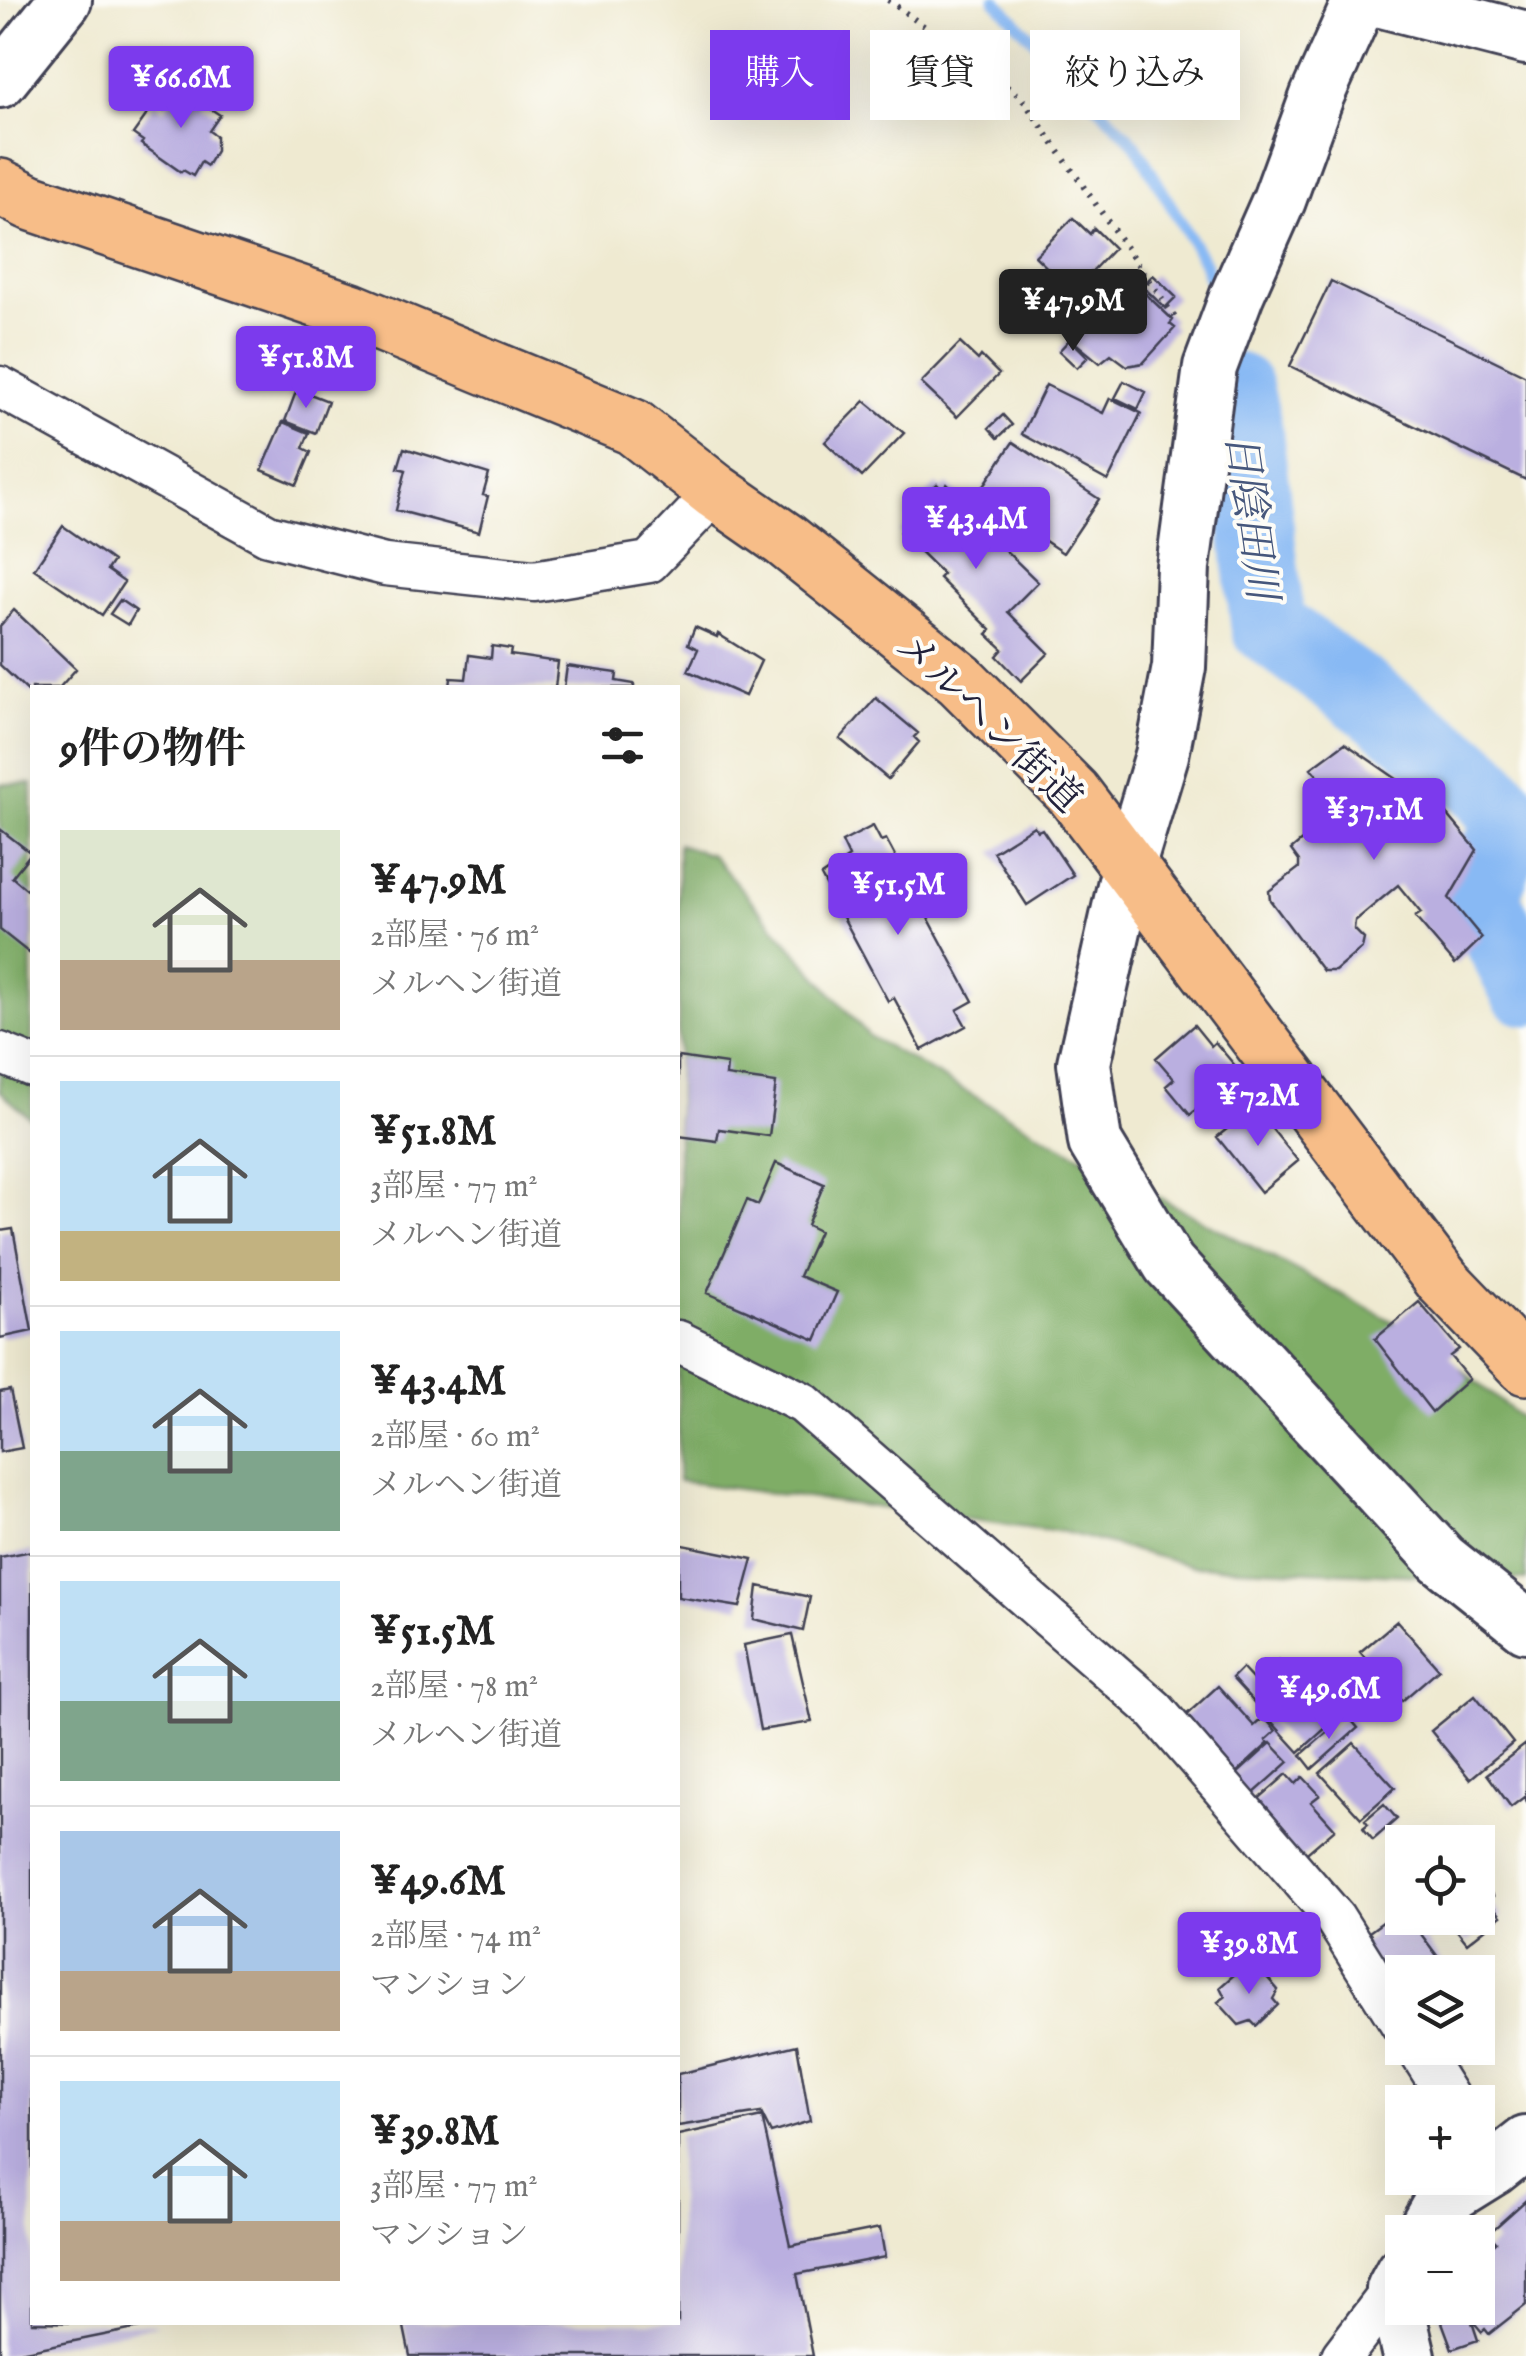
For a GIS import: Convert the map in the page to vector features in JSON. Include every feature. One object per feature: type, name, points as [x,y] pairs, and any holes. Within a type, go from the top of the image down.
[{"type":"highway","name":"メルヘン街道","points":[[0,188],[30,202],[351,311],[633,427],[785,540],[960,680],[1073,793],[1443,1281],[1526,1367]]},
{"type":"street","points":[[0,81],[65,0]]},
{"type":"street","points":[[1360,0],[1317,96],[1210,368],[1183,567],[1179,667],[1162,756],[1128,868],[1084,1062],[1095,1142],[1169,1264],[1442,1560],[1526,1626]]},
{"type":"street","points":[[1378,0],[1526,38]]},
{"type":"street","points":[[0,386],[268,535],[386,565],[534,581],[649,562],[716,492]]},
{"type":"street","points":[[0,1053],[30,1065]]},
{"type":"street","points":[[680,1342],[803,1403],[1154,1709],[1334,1917],[1385,1998]]},
{"type":"street","points":[[1433,2215],[1440,2202],[1499,2152]]},
{"type":"street","points":[[1342,2356],[1385,2298]]},
{"type":"street","points":[[1404,2325],[1408,2356]]},
{"type":"path","points":[[888,0],[1021,97],[1210,368]]},
{"type":"green space","points":[[0,784],[30,784],[30,1118],[0,1091]]},
{"type":"green space","points":[[680,845],[712,855],[869,1036],[1055,1142],[1418,1335],[1526,1422],[1526,1580],[1192,1566],[1064,1532],[680,1481]]},
{"type":"building","points":[[187,83],[207,97],[202,103],[220,115],[209,131],[216,136],[216,151],[207,166],[201,162],[193,176],[141,144],[143,141],[133,134],[155,103],[164,110]]},
{"type":"building","points":[[1073,218],[1090,234],[1094,228],[1114,248],[1072,292],[1035,256]]},
{"type":"building","points":[[1153,275],[1176,297],[1165,308],[1142,286]]},
{"type":"building","points":[[1331,281],[1526,376],[1526,480],[1290,366]]},
{"type":"building","points":[[1133,282],[1173,320],[1170,324],[1175,328],[1143,363],[1127,366],[1111,354],[1100,363],[1073,341]]},
{"type":"building","points":[[1070,339],[1088,357],[1077,368],[1059,351]]},
{"type":"building","points":[[960,343],[999,374],[957,417],[921,383]]},
{"type":"building","points":[[1124,381],[1146,392],[1138,409],[1115,398]]},
{"type":"building","points":[[1046,385],[1103,413],[1110,398],[1141,413],[1108,481],[1022,434]]},
{"type":"building","points":[[297,389],[328,401],[316,433],[285,421]]},
{"type":"building","points":[[865,401],[904,433],[862,477],[825,442]]},
{"type":"building","points":[[1003,415],[1012,425],[998,438],[989,428]]},
{"type":"building","points":[[283,422],[309,433],[303,448],[311,452],[297,485],[262,470]]},
{"type":"building","points":[[1013,442],[1099,499],[1063,553],[1014,520],[1020,511],[983,487]]},
{"type":"building","points":[[404,448],[489,474],[479,532],[396,510],[406,470],[398,468]]},
{"type":"building","points":[[937,484],[942,490],[947,484],[980,516],[975,521],[1038,582],[1008,612],[1049,653],[1021,681],[997,656],[1003,649],[987,634],[991,630],[900,532],[913,520],[907,515]]},
{"type":"building","points":[[63,526],[113,561],[107,570],[124,582],[102,615],[34,569]]},
{"type":"building","points":[[120,600],[136,611],[128,625],[110,614]]},
{"type":"building","points":[[14,610],[76,669],[62,685],[30,685],[30,693],[0,665],[0,626]]},
{"type":"building","points":[[695,627],[717,637],[718,634],[761,661],[745,696],[688,671],[698,649],[688,644]]},
{"type":"building","points":[[492,646],[511,649],[510,655],[558,662],[555,685],[450,685],[451,678],[466,679],[469,655],[491,658]]},
{"type":"building","points":[[567,666],[617,673],[616,681],[634,684],[634,685],[564,685]]},
{"type":"building","points":[[876,698],[918,733],[914,737],[919,742],[888,779],[840,739]]},
{"type":"building","points":[[1345,743],[1447,814],[1477,850],[1449,898],[1482,938],[1455,964],[1415,917],[1421,913],[1398,885],[1355,921],[1354,929],[1364,939],[1362,948],[1335,971],[1323,971],[1270,900],[1269,891],[1299,868],[1291,850],[1343,806],[1311,768]]},
{"type":"building","points":[[873,826],[881,841],[886,839],[973,1001],[957,1010],[966,1026],[922,1050],[894,998],[888,1001],[821,876],[849,857],[842,842]]},
{"type":"building","points":[[1034,826],[1038,831],[1042,829],[1073,875],[1027,905],[993,852]]},
{"type":"building","points":[[0,829],[30,852],[12,877],[30,892],[29,953],[0,930]]},
{"type":"building","points":[[1194,1025],[1237,1068],[1233,1071],[1237,1076],[1190,1115],[1166,1086],[1174,1079],[1156,1058]]},
{"type":"building","points":[[680,1057],[727,1064],[726,1076],[776,1083],[769,1136],[719,1129],[717,1141],[680,1136]]},
{"type":"building","points":[[1254,1107],[1298,1161],[1261,1192],[1217,1137]]},
{"type":"building","points":[[776,1163],[824,1184],[807,1225],[819,1231],[799,1276],[837,1292],[816,1340],[707,1293],[747,1200],[758,1205]]},
{"type":"building","points":[[13,1229],[30,1331],[0,1338],[0,1231]]},
{"type":"building","points":[[1419,1302],[1459,1349],[1450,1356],[1469,1379],[1432,1412],[1375,1339]]},
{"type":"building","points":[[10,1390],[22,1448],[0,1452],[0,1392]]},
{"type":"building","points":[[680,1544],[753,1559],[740,1607],[680,1597]]},
{"type":"building","points":[[30,1551],[30,2325],[154,2325],[0,2356],[0,1557]]},
{"type":"building","points":[[758,1586],[810,1597],[803,1631],[754,1619]]},
{"type":"building","points":[[1397,1621],[1439,1669],[1402,1701],[1360,1652]]},
{"type":"building","points":[[792,1635],[812,1722],[760,1730],[744,1645]]},
{"type":"building","points":[[1279,1660],[1304,1687],[1291,1699],[1300,1711],[1326,1687],[1346,1710],[1299,1752],[1232,1678],[1242,1668],[1255,1682]]},
{"type":"building","points":[[1218,1686],[1254,1726],[1264,1717],[1276,1731],[1266,1740],[1269,1743],[1234,1775],[1173,1727]]},
{"type":"building","points":[[1475,1695],[1513,1743],[1470,1779],[1431,1731]]},
{"type":"building","points":[[1347,1715],[1358,1728],[1312,1769],[1301,1755]]},
{"type":"building","points":[[1271,1743],[1289,1762],[1243,1803],[1226,1784]]},
{"type":"building","points":[[1354,1743],[1395,1788],[1361,1818],[1320,1773]]},
{"type":"building","points":[[1526,1744],[1526,1800],[1524,1797],[1511,1807],[1487,1774]]},
{"type":"building","points":[[1287,1774],[1296,1784],[1303,1777],[1320,1795],[1311,1802],[1335,1829],[1294,1864],[1247,1809]]},
{"type":"building","points":[[1384,1804],[1397,1819],[1385,1825],[1373,1840],[1363,1828],[1368,1824],[1365,1820]]},
{"type":"building","points":[[1385,1920],[1385,1935],[1422,1935],[1437,1955],[1385,1955],[1385,1974],[1361,1945],[1372,1937],[1369,1932]]},
{"type":"building","points":[[1461,1935],[1477,1935],[1467,1943]]},
{"type":"building","points":[[1244,1966],[1247,1972],[1258,1967],[1278,1990],[1273,1999],[1278,2005],[1256,2026],[1251,2021],[1239,2025],[1218,2002],[1225,1997],[1220,1987]]},
{"type":"building","points":[[797,2045],[810,2121],[771,2133],[761,2113],[680,2126],[680,2074]]},
{"type":"building","points":[[762,2117],[790,2246],[880,2228],[885,2257],[797,2274],[813,2356],[410,2356],[404,2325],[680,2325],[680,2135]]},
{"type":"building","points":[[1526,2200],[1526,2305],[1489,2334],[1476,2325],[1495,2325],[1495,2228]]},
{"type":"building","points":[[1443,2325],[1473,2325],[1478,2340],[1452,2349]]},
{"type":"waterway","name":"日陰田川","points":[[995,0],[1135,144],[1205,264],[1209,279]]},
{"type":"waterway","name":"日陰田川","points":[[1236,390],[1245,429],[1268,626],[1476,779],[1511,820],[1481,898],[1526,988]]}]
